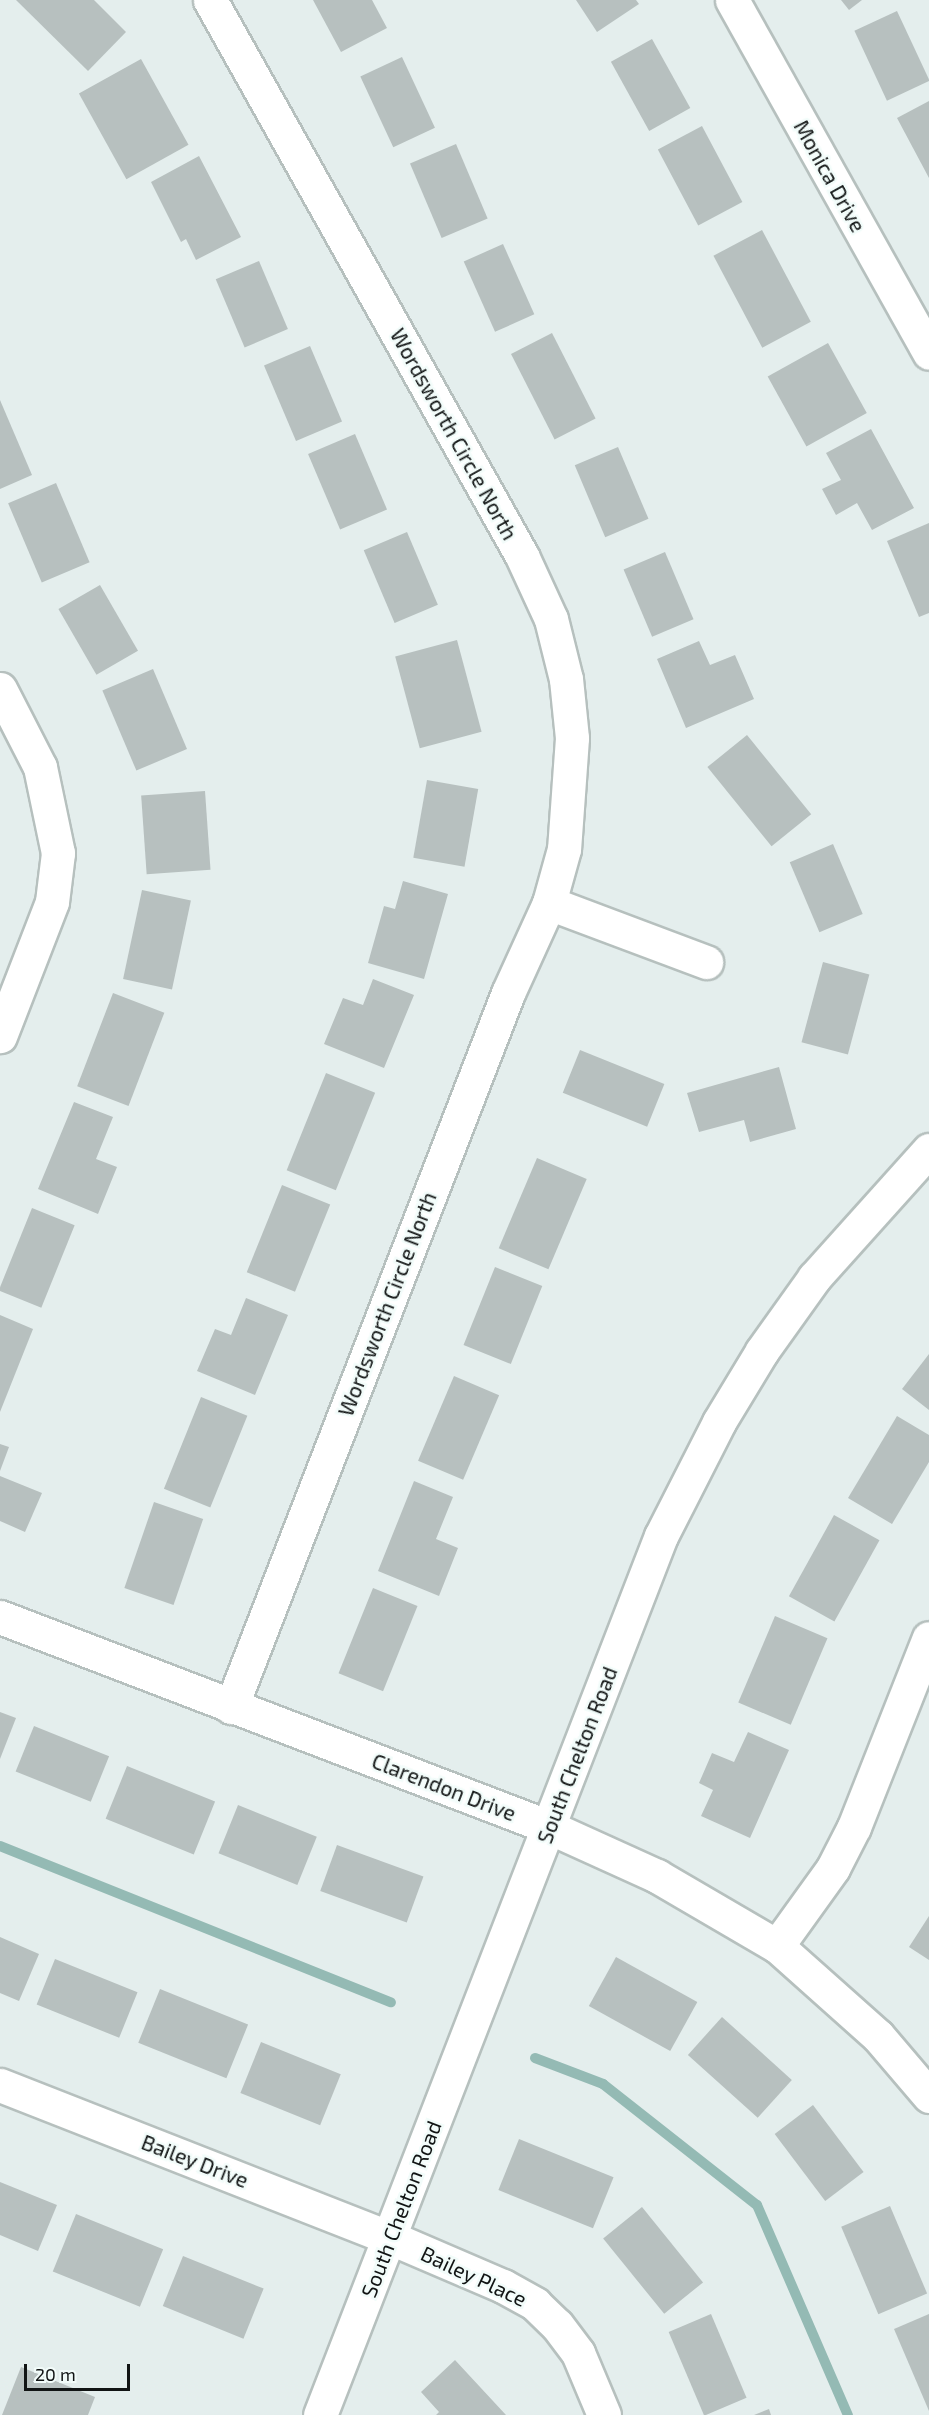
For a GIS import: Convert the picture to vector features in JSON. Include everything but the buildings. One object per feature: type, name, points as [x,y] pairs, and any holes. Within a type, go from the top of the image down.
[{"type":"street","name":"Wordsworth Circle North","points":[[210,0],[522,556],[551,619],[566,679],[572,738],[564,849],[549,903],[504,1004],[231,1707]]},
{"type":"street","name":"Monica Drive","points":[[732,0],[929,353]]},
{"type":"street","points":[[0,689],[39,767],[58,853],[52,902],[0,1036]]},
{"type":"street","points":[[549,903],[706,962]]},
{"type":"street","name":"South Chelton Road","points":[[320,2415],[391,2238],[661,1536],[719,1422],[762,1351],[814,1278],[929,1150]]},
{"type":"street","name":"Clarendon Drive","points":[[0,1617],[549,1827],[657,1876],[777,1946],[878,2036],[929,2096]]},
{"type":"street","points":[[777,1946],[833,1868],[854,1827],[929,1638]]},
{"type":"street","name":"Bailey Drive","points":[[0,2085],[391,2238]]},
{"type":"street","name":"Bailey Place","points":[[391,2238],[535,2304],[578,2353],[604,2415]]},
{"type":"waterway","points":[[0,1846],[391,2002]]},
{"type":"waterway","points":[[535,2058],[603,2084],[757,2205],[848,2415]]}]
